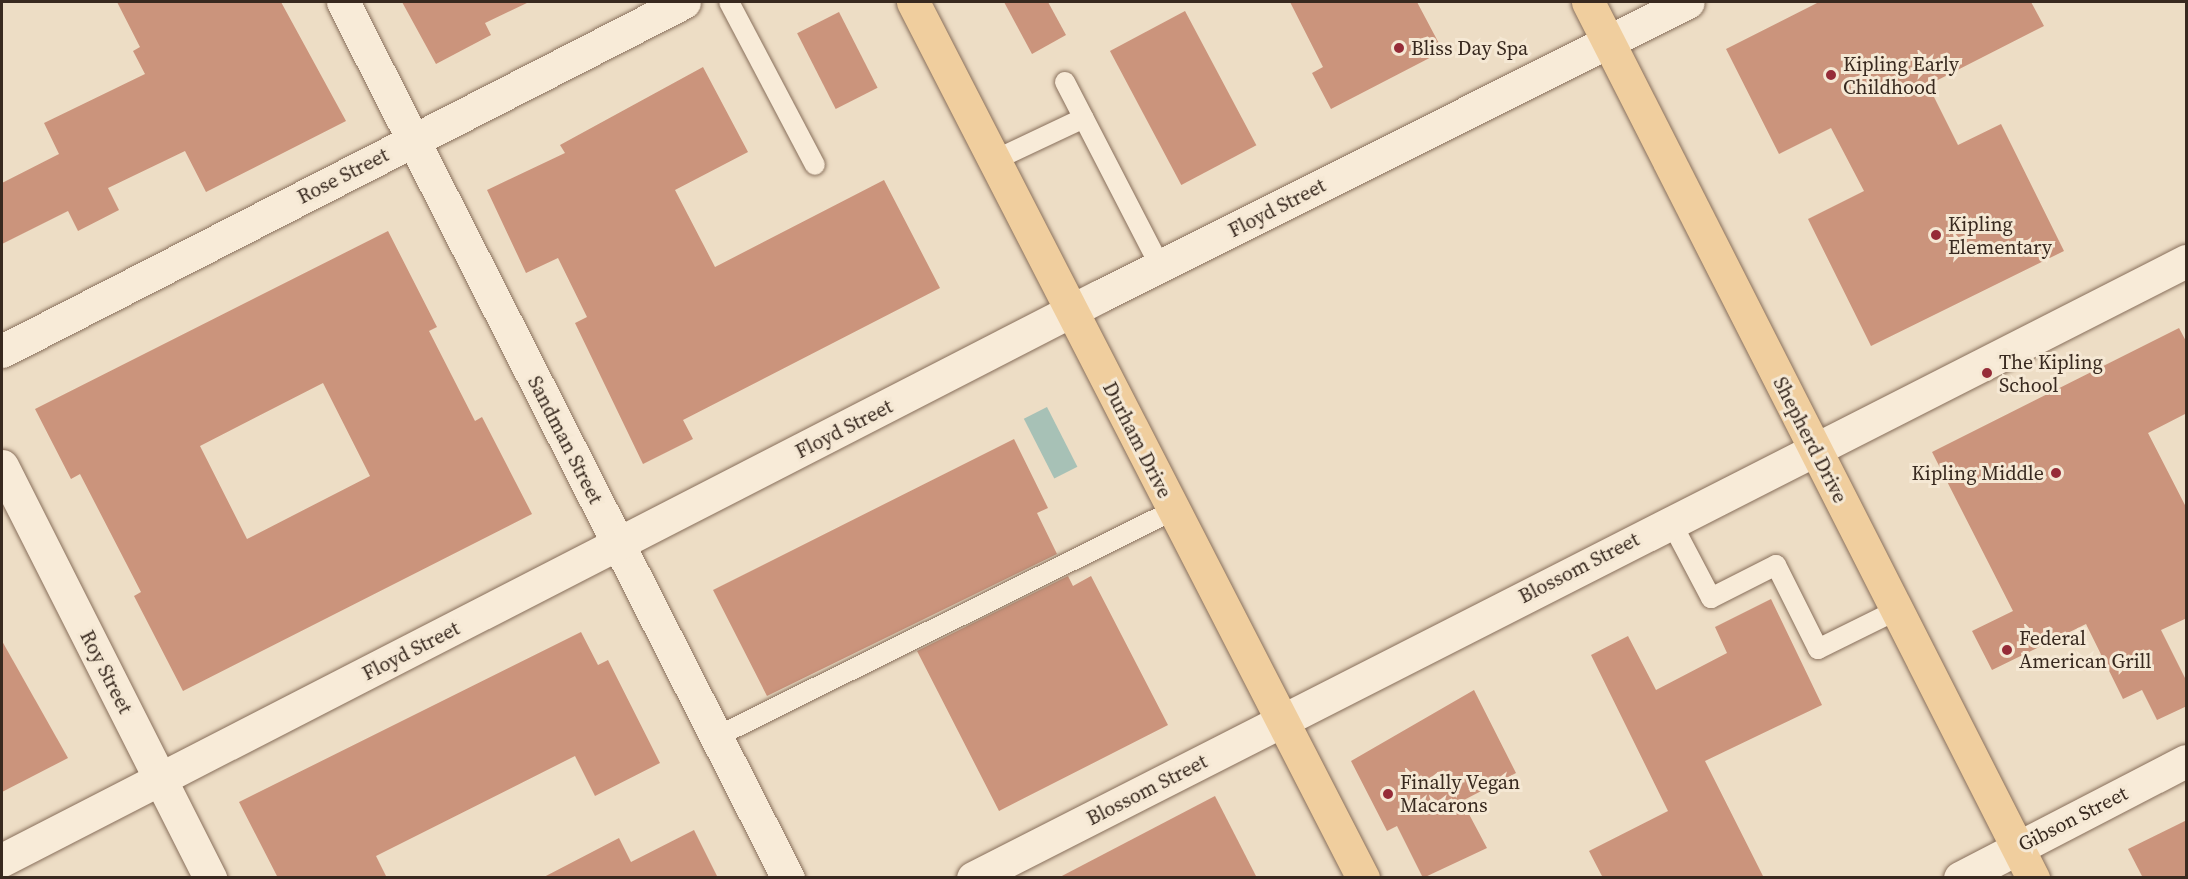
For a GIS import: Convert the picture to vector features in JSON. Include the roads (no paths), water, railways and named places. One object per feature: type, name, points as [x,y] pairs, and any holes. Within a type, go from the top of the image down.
[{"type":"main road","name":"Durham Drive","points":[[913,2],[1280,722],[1363,878]]},
{"type":"main road","name":"Shepherd Drive","points":[[1588,2],[2033,878]]},
{"type":"street","name":"Sandman Street","points":[[343,2],[788,878]]},
{"type":"street","name":"Rose Street","points":[[2,351],[684,2]]},
{"type":"street","name":"Floyd Street","points":[[2,860],[1071,311],[1688,2]]},
{"type":"street","name":"Blossom Street","points":[[973,878],[1814,448],[2187,261]]},
{"type":"street","name":"Roy Street","points":[[2,466],[210,878]]},
{"type":"street","name":"Gibson Street","points":[[1960,878],[2187,761]]},
{"type":"lane","points":[[729,2],[815,165]]},
{"type":"lane","points":[[1065,82],[1160,266]]},
{"type":"lane","points":[[994,160],[1084,118]]},
{"type":"lane","points":[[716,737],[1172,511]]},
{"type":"lane","points":[[1671,522],[1711,598],[1776,565],[1818,649],[1897,610]]},
{"type":"place","name":"Bliss Day Spa","points":[[1399,48]]},
{"type":"place","name":"Kipling Early Childhood","points":[[1831,75]]},
{"type":"place","name":"Kipling Elementary","points":[[1936,235]]},
{"type":"place","name":"The Kipling School","points":[[1987,373]]},
{"type":"place","name":"Kipling Middle","points":[[2056,473]]},
{"type":"place","name":"Federal American Grill","points":[[2007,650]]},
{"type":"place","name":"Finally Vegan Macarons","points":[[1388,794]]}]
